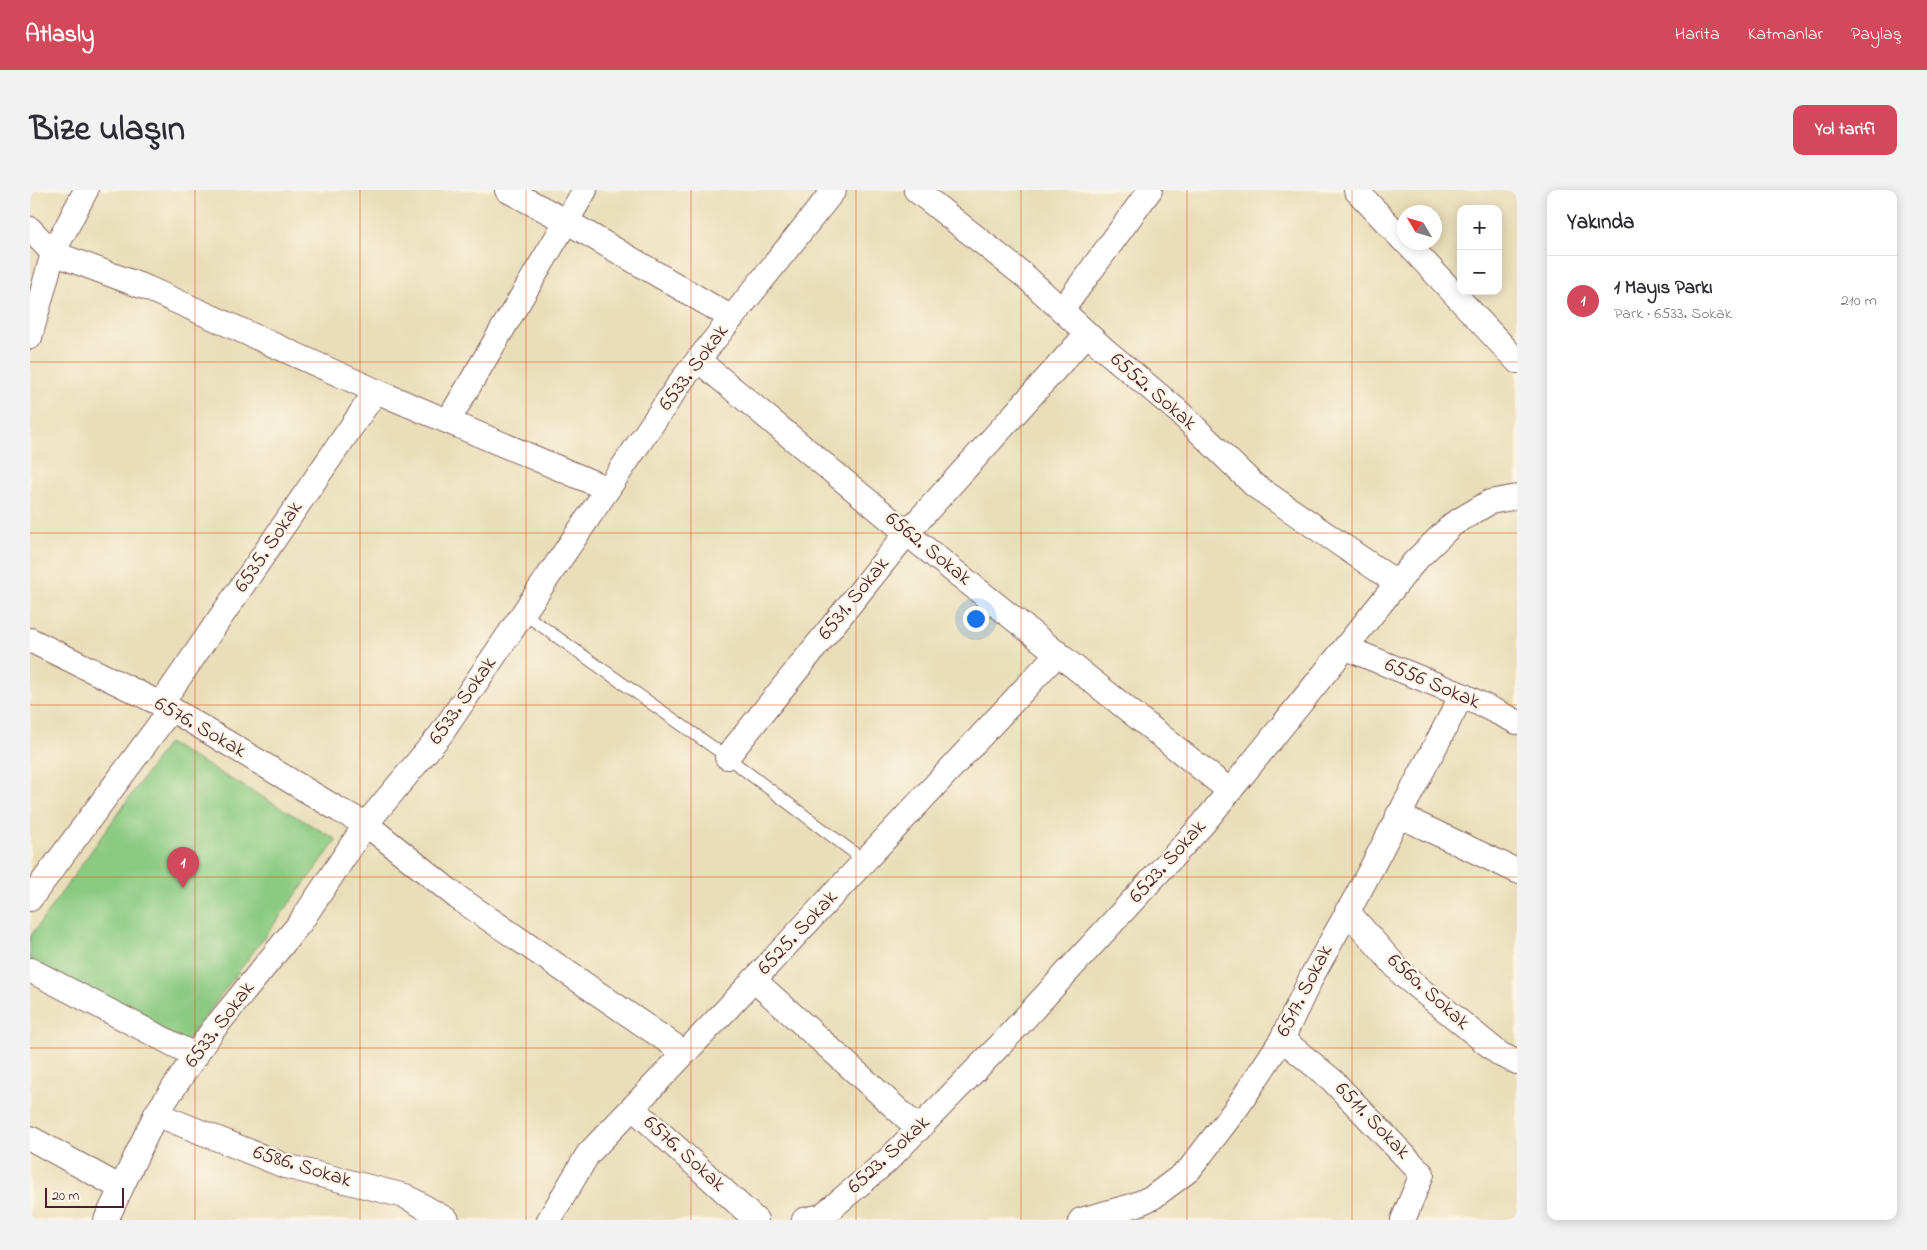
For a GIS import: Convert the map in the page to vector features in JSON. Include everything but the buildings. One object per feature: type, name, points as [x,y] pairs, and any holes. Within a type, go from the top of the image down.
[{"type":"street","points":[[30,337],[53,253],[86,190]]},
{"type":"street","points":[[507,190],[566,221],[732,318]]},
{"type":"street","points":[[448,421],[585,190]]},
{"type":"street","name":"6533. Sokak","points":[[106,1220],[156,1114],[212,1031],[300,923],[366,824],[441,734],[698,360],[834,190]]},
{"type":"street","name":"6552. Sokak","points":[[916,190],[1026,277],[1087,334],[1179,412],[1254,485],[1398,583]]},
{"type":"street","points":[[1062,310],[1150,190]]},
{"type":"street","points":[[1356,190],[1397,234]]},
{"type":"street","points":[[30,229],[53,253],[148,288],[376,391],[608,489]]},
{"type":"street","points":[[1412,250],[1517,362]]},
{"type":"street","name":"6531. Sokak","points":[[727,757],[907,533],[1087,334]]},
{"type":"street","name":"6562. Sokak","points":[[698,360],[907,533],[1230,791]]},
{"type":"street","name":"6535. Sokak","points":[[30,899],[166,707],[376,391]]},
{"type":"street","name":"6523. Sokak","points":[[804,1220],[822,1216],[887,1161],[1203,824],[1415,561],[1453,524],[1490,502],[1517,497]]},
{"type":"street","name":"6576. Sokak","points":[[30,640],[166,707],[339,810],[366,824],[457,897],[686,1053]]},
{"type":"street","name":"6556 Sokak","points":[[1346,648],[1462,695],[1517,722]]},
{"type":"street","name":"6525. Sokak","points":[[549,1220],[588,1154],[686,1053],[1058,653]]},
{"type":"street","name":"6517. Sokak","points":[[1081,1220],[1136,1205],[1153,1197],[1189,1170],[1238,1106],[1282,1039],[1312,974],[1462,695]]},
{"type":"street","points":[[1398,816],[1517,871]]},
{"type":"street","name":"6560. Sokak","points":[[1347,912],[1406,977],[1501,1055],[1517,1062]]},
{"type":"street","points":[[30,970],[196,1056]]},
{"type":"street","points":[[754,980],[918,1129]]},
{"type":"street","name":"6511. Sokak","points":[[1282,1039],[1332,1080],[1422,1174],[1403,1220]]},
{"type":"street","name":"6576. Sokak","points":[[633,1108],[756,1220]]},
{"type":"street","name":"6586. Sokak","points":[[156,1114],[285,1166],[405,1196],[447,1220]]},
{"type":"street","points":[[30,1138],[121,1188]]},
{"type":"lane","points":[[524,613],[727,757],[865,860]]},
{"type":"green space","points":[[168,743],[337,840],[186,1042],[30,959],[30,937]]},
{"type":"place","name":"1 Mayıs Parkı","points":[[183,888]]}]
